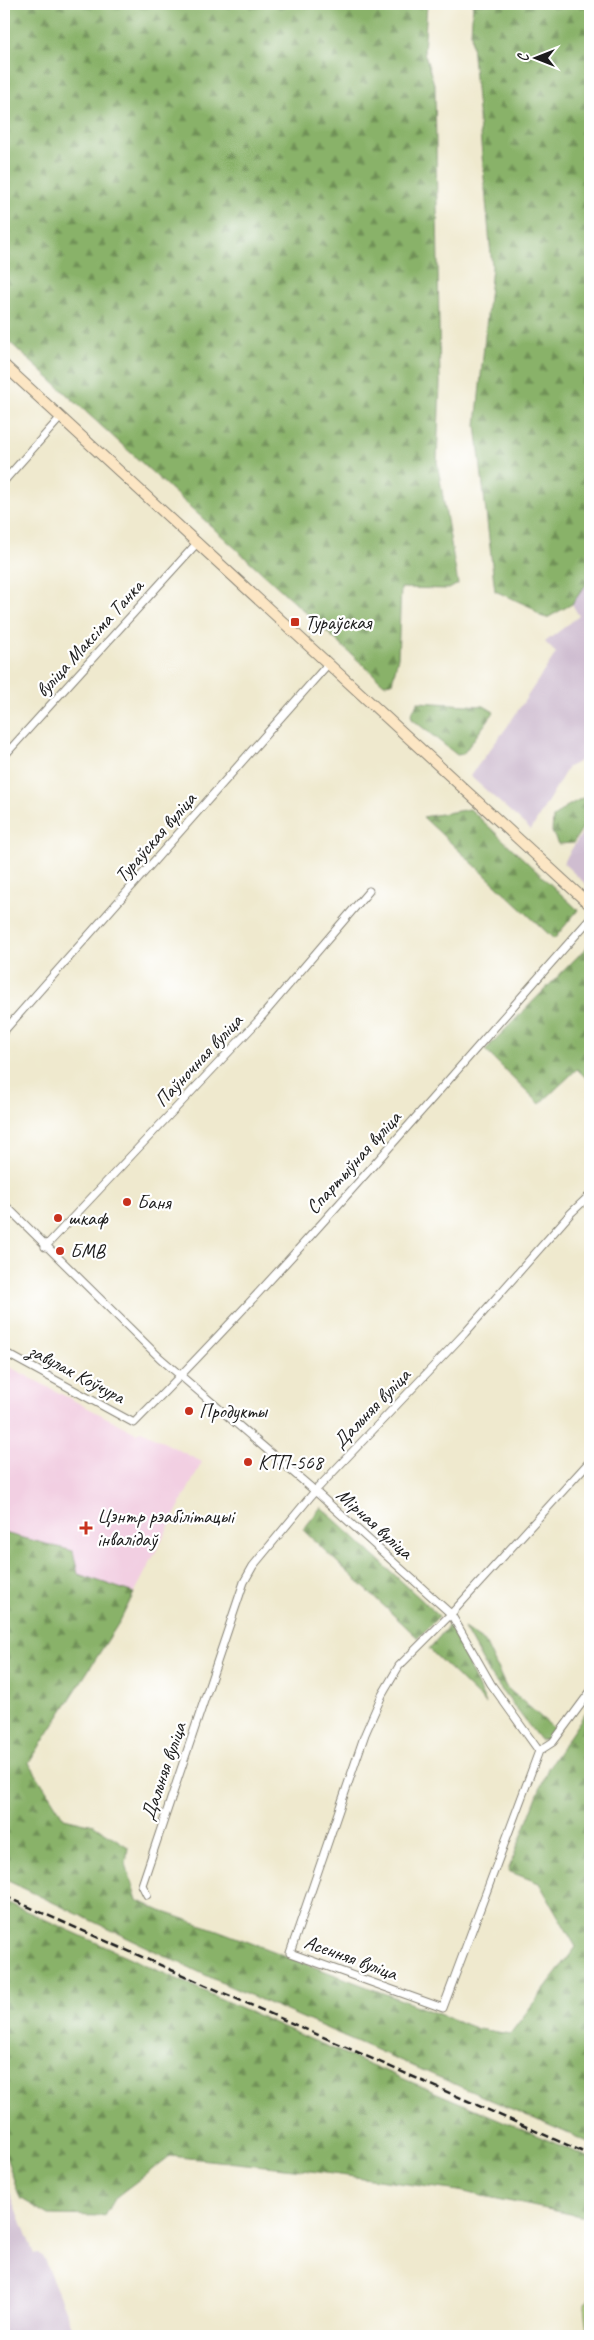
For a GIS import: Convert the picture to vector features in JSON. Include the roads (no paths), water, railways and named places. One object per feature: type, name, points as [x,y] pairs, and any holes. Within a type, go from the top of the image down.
[{"type":"main road","points":[[4,365],[590,905]]},
{"type":"street","points":[[4,481],[60,418]]},
{"type":"street","name":"вуліца Максіма Танка","points":[[4,756],[198,542]]},
{"type":"street","name":"Тураўская вуліца","points":[[4,1030],[329,663]]},
{"type":"street","name":"Паўночная вуліца","points":[[45,1246],[257,1022],[369,891]]},
{"type":"street","name":"Спартыўная вуліца","points":[[134,1423],[182,1376],[390,1146],[590,919]]},
{"type":"street","name":"Дальняя вуліца","points":[[147,1895],[142,1885],[244,1582],[253,1566],[315,1491],[465,1333],[570,1213],[590,1195]]},
{"type":"street","name":"Мірная вуліца","points":[[4,1204],[160,1358],[315,1491],[451,1614],[491,1684],[539,1751]]},
{"type":"street","name":"завулак Коўчура","points":[[4,1352],[134,1423]]},
{"type":"street","points":[[451,1614],[590,1461]]},
{"type":"street","name":"Асенняя вуліца","points":[[451,1614],[399,1666],[382,1695],[365,1734],[290,1953],[443,2008],[539,1751]]},
{"type":"street","points":[[539,1751],[547,1748],[553,1742],[590,1692]]},
{"type":"railway","points":[[4,1896],[590,2155]]},
{"type":"place","name":"Тураўская","points":[[295,622]]},
{"type":"place","name":"Баня","points":[[127,1202]]},
{"type":"place","name":"шкаф","points":[[58,1218]]},
{"type":"place","name":"БМВ","points":[[60,1251]]},
{"type":"place","name":"Продукты","points":[[189,1411]]},
{"type":"place","name":"КТП-568","points":[[248,1462]]},
{"type":"place","name":"Цэнтр рэабілітацыі інвалідаў","points":[[86,1528]]}]
